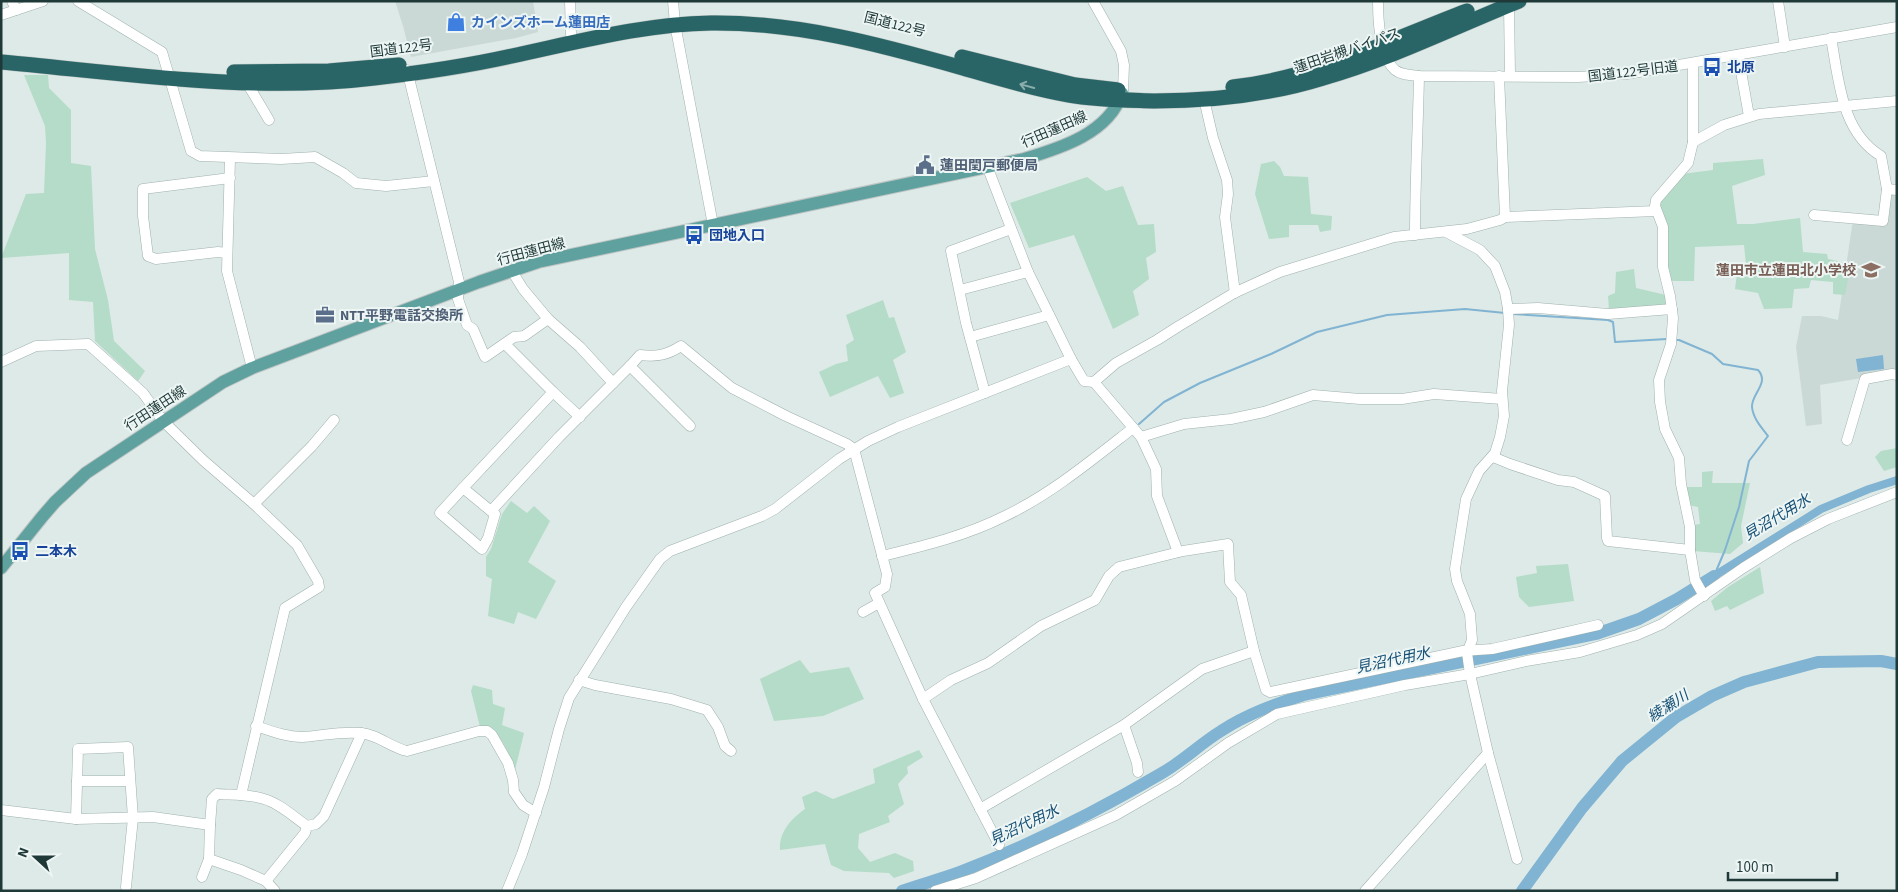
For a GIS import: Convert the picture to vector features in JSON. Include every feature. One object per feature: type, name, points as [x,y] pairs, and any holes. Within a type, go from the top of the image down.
[{"type":"highway","name":"蓮田岩槻バイパス","points":[[1121,96],[1247,84],[1314,70],[1384,50],[1507,2]]},
{"type":"highway","name":"国道122号","points":[[1,53],[247,83],[329,82],[407,69],[620,23],[674,14],[754,14],[835,25],[1121,96]]},
{"type":"highway","name":"国道122号","points":[[1,62],[168,73],[282,73],[367,68],[407,69],[506,58],[621,32],[674,14]]},
{"type":"highway","name":"蓮田岩槻バイパス","points":[[1121,96],[1204,99],[1266,92],[1345,71],[1384,50]]},
{"type":"main road","name":"行田蓮田線","points":[[1,568],[42,517],[71,486],[98,464],[223,382],[252,368],[301,348],[538,262],[1024,159],[1044,153],[1093,130],[1105,121],[1121,96]]},
{"type":"street","points":[[1,15],[14,5],[43,1]]},
{"type":"street","points":[[78,1],[162,52],[191,150],[200,156],[281,159],[315,157],[356,183],[386,186],[434,181]]},
{"type":"street","points":[[570,1],[571,34]]},
{"type":"street","points":[[1093,1],[1121,51],[1124,65],[1121,96]]},
{"type":"street","points":[[1378,1],[1384,50]]},
{"type":"street","points":[[1778,1],[1785,47]]},
{"type":"street","points":[[1507,2],[1510,76]]},
{"type":"street","points":[[674,14],[712,225]]},
{"type":"street","name":"国道122号旧道","points":[[1384,50],[1396,71],[1419,76],[1599,77],[1693,64],[1897,27]]},
{"type":"street","points":[[1814,214],[1883,221],[1892,189],[1881,156],[1869,149],[1861,140],[1848,118],[1831,38]]},
{"type":"street","points":[[1738,55],[1749,116]]},
{"type":"street","points":[[1693,64],[1693,142],[1688,163],[1656,200],[1656,211],[1663,227],[1663,267],[1672,309],[1672,336],[1658,389],[1665,429],[1679,458],[1681,484],[1690,527],[1690,550],[1701,591]]},
{"type":"street","points":[[407,69],[459,282],[458,300],[467,325],[473,329],[485,357],[514,338],[524,336],[548,319]]},
{"type":"street","points":[[1415,236],[1419,76]]},
{"type":"street","points":[[1499,76],[1505,217]]},
{"type":"street","points":[[247,83],[269,120]]},
{"type":"street","points":[[1204,99],[1213,138],[1227,180],[1228,194],[1225,218],[1235,293]]},
{"type":"street","points":[[1693,142],[1724,125],[1758,114],[1897,101]]},
{"type":"street","points":[[230,158],[227,270],[252,368]]},
{"type":"street","points":[[987,166],[1028,272],[1071,359],[1084,381],[1094,382],[1141,436],[1156,469],[1157,496],[1178,552]]},
{"type":"street","points":[[227,253],[218,252],[156,258],[148,256],[143,216],[143,189],[230,178]]},
{"type":"street","points":[[1094,382],[1116,363],[1235,293],[1280,272],[1305,264],[1394,237],[1467,229],[1505,217],[1656,211]]},
{"type":"street","points":[[985,393],[970,337],[951,250],[1011,230]]},
{"type":"street","points":[[1446,232],[1480,250],[1495,266],[1503,285],[1508,309],[1509,325],[1502,399],[1504,416],[1500,436],[1493,456],[1479,471],[1466,499],[1455,569],[1456,581],[1470,614],[1472,640],[1467,652],[1469,669],[1488,753],[1517,859]]},
{"type":"street","points":[[512,271],[548,319],[580,347],[613,383]]},
{"type":"street","points":[[960,290],[1028,272]]},
{"type":"street","points":[[1508,309],[1538,308],[1608,314],[1672,309]]},
{"type":"street","points":[[970,337],[1049,315]]},
{"type":"street","points":[[1,362],[36,346],[88,344],[143,393],[163,421],[204,461],[254,504],[297,545],[318,581],[319,587],[285,608],[241,795]]},
{"type":"street","points":[[505,344],[580,417]]},
{"type":"street","points":[[491,511],[640,355],[662,356],[671,353],[681,346],[732,388],[786,416],[847,444],[854,449],[887,574],[885,586],[875,593],[923,699],[999,845]]},
{"type":"street","points":[[506,891],[522,854],[536,813],[567,705],[579,680],[626,607],[660,559],[670,551],[762,516],[854,449],[898,427],[1071,359]]},
{"type":"street","points":[[630,366],[690,426]]},
{"type":"street","points":[[1847,440],[1864,379],[1892,374],[1897,375]]},
{"type":"street","points":[[463,488],[495,514],[488,538],[482,549],[440,512],[553,392]]},
{"type":"street","points":[[1141,436],[1184,424],[1231,419],[1264,412],[1313,395],[1360,399],[1402,399],[1434,394],[1502,399]]},
{"type":"street","points":[[254,504],[312,446],[334,420]]},
{"type":"street","points":[[882,556],[944,540],[1002,518],[1030,503],[1133,428]]},
{"type":"street","points":[[1493,456],[1510,464],[1558,480],[1574,482],[1605,496],[1606,538],[1608,541],[1690,550]]},
{"type":"street","points":[[935,891],[976,878],[1116,814],[1175,780],[1228,743],[1277,714],[1469,669],[1580,652],[1620,640],[1662,624],[1701,591],[1791,538],[1828,519],[1897,492]]},
{"type":"street","points":[[923,699],[952,680],[988,663],[1041,626],[1095,600],[1109,576],[1119,567],[1178,552],[1228,544],[1230,582],[1241,595],[1254,651],[1266,690],[1270,692],[1467,652],[1492,649],[1598,625]]},
{"type":"street","points":[[863,612],[879,603]]},
{"type":"street","points":[[980,809],[1124,725],[1202,669],[1254,651]]},
{"type":"street","points":[[579,680],[595,685],[671,699],[707,710],[718,727],[725,746],[731,751]]},
{"type":"street","points":[[1124,725],[1137,763],[1138,772]]},
{"type":"street","points":[[256,726],[285,736],[302,737],[362,733],[407,751],[479,730],[487,732],[492,734],[508,763],[514,792],[519,801],[536,813]]},
{"type":"street","points":[[202,876],[209,859],[212,799],[217,794],[241,795],[263,799],[274,803],[307,826],[316,824],[324,816],[362,733]]},
{"type":"street","points":[[76,819],[78,749],[128,747],[133,818],[126,887]]},
{"type":"street","points":[[1365,891],[1488,753]]},
{"type":"street","points":[[77,781],[130,781]]},
{"type":"street","points":[[1,810],[76,819],[153,817],[210,825]]},
{"type":"street","points":[[266,881],[305,833],[307,826]]},
{"type":"street","points":[[209,859],[232,866],[266,881],[275,891]]},
{"type":"shaded area","points":[[395,1],[533,1],[538,32],[516,38],[411,57]]},
{"type":"shaded area","name":"蓮田市立蓮田北小学校","points":[[1897,192],[1897,372],[1820,385],[1822,424],[1806,426],[1796,347],[1802,316],[1821,316],[1838,320],[1853,220],[1885,224],[1889,193]]},
{"type":"green space","points":[[24,75],[48,75],[49,88],[71,110],[71,163],[91,166],[95,249],[108,300],[114,341],[145,371],[138,381],[95,341],[93,302],[69,300],[69,253],[1,258],[26,194],[44,193],[45,126]]},
{"type":"green space","points":[[1763,159],[1765,175],[1732,186],[1737,224],[1753,224],[1800,218],[1803,252],[1827,254],[1828,259],[1851,264],[1845,295],[1833,294],[1833,282],[1811,280],[1809,288],[1794,289],[1792,308],[1764,309],[1758,293],[1735,289],[1737,274],[1747,274],[1744,245],[1695,247],[1694,281],[1670,281],[1657,200],[1682,174],[1713,170],[1713,163]]},
{"type":"green space","points":[[1274,161],[1280,167],[1284,176],[1308,177],[1311,214],[1332,216],[1331,230],[1320,232],[1318,225],[1289,225],[1289,237],[1269,239],[1255,194],[1261,164]]},
{"type":"green space","points":[[1087,177],[1106,191],[1123,186],[1138,225],[1154,224],[1156,252],[1146,258],[1149,279],[1133,291],[1139,315],[1113,329],[1074,235],[1029,248],[1010,203]]},
{"type":"green space","points":[[1634,269],[1636,288],[1666,295],[1667,306],[1609,310],[1608,296],[1615,293],[1616,272]]},
{"type":"green space","points":[[883,300],[889,318],[894,317],[906,352],[893,360],[904,393],[890,398],[878,376],[830,397],[819,372],[848,361],[846,345],[854,340],[846,315]]},
{"type":"green space","points":[[1897,448],[1897,467],[1884,471],[1875,457],[1881,451]]},
{"type":"green space","points":[[1713,471],[1712,483],[1750,483],[1741,526],[1743,543],[1730,554],[1693,551],[1693,525],[1700,524],[1698,507],[1688,505],[1684,487],[1702,487],[1702,472]]},
{"type":"green space","points":[[511,501],[527,513],[534,506],[550,521],[528,562],[556,581],[536,619],[518,612],[514,624],[488,616],[492,579],[486,576],[486,557],[491,549],[502,514]]},
{"type":"green space","points":[[1568,564],[1574,601],[1529,607],[1519,597],[1516,577],[1537,573],[1536,566]]},
{"type":"green space","points":[[1760,567],[1764,593],[1730,610],[1727,606],[1715,611],[1711,601],[1728,587]]},
{"type":"green space","points":[[800,660],[810,673],[849,667],[864,699],[823,716],[774,721],[760,679]]},
{"type":"green space","points":[[473,685],[492,690],[493,704],[505,708],[502,725],[524,733],[515,770],[499,738],[488,729],[480,727],[471,691]]},
{"type":"green space","points":[[919,750],[923,757],[907,767],[908,773],[898,784],[904,804],[888,816],[890,822],[859,834],[858,848],[870,862],[895,853],[913,861],[914,871],[894,878],[889,873],[844,871],[831,865],[825,844],[780,850],[780,843],[787,826],[805,809],[802,797],[816,791],[833,799],[875,783],[873,769]]},
{"type":"water","points":[[1883,355],[1884,369],[1858,372],[1856,359]]},
{"type":"waterway","points":[[1139,424],[1164,402],[1200,383],[1271,354],[1317,332],[1387,315],[1465,309],[1505,313]]},
{"type":"waterway","points":[[1513,314],[1608,320],[1613,322],[1615,342],[1667,339]]},
{"type":"waterway","points":[[1674,340],[1679,340],[1712,354],[1723,364],[1758,370],[1762,379],[1752,402],[1752,407],[1756,419],[1768,436],[1749,461],[1739,507],[1714,576]]},
{"type":"waterway","name":"見沼代用水","points":[[1714,576],[1821,509],[1869,489],[1897,480]]},
{"type":"waterway","name":"見沼代用水","points":[[902,891],[953,875],[986,862],[1063,827],[1162,773],[1231,725],[1272,706],[1304,695],[1596,634],[1639,619],[1677,599],[1714,576]]},
{"type":"waterway","name":"綾瀬川","points":[[1522,891],[1582,808],[1622,761],[1676,717],[1712,696],[1744,682],[1818,662],[1881,661],[1897,664]]},
{"type":"place","name":"カインズホーム蓮田店","points":[[456,22]]},
{"type":"place","name":"北原","points":[[1712,67]]},
{"type":"place","name":"蓮田閏戸郵便局","points":[[925,165]]},
{"type":"place","name":"団地入口","points":[[694,235]]},
{"type":"place","name":"蓮田市立蓮田北小学校","points":[[1871,270]]},
{"type":"place","name":"NTT平野電話交換所","points":[[325,315]]},
{"type":"place","name":"二本木","points":[[20,551]]}]
